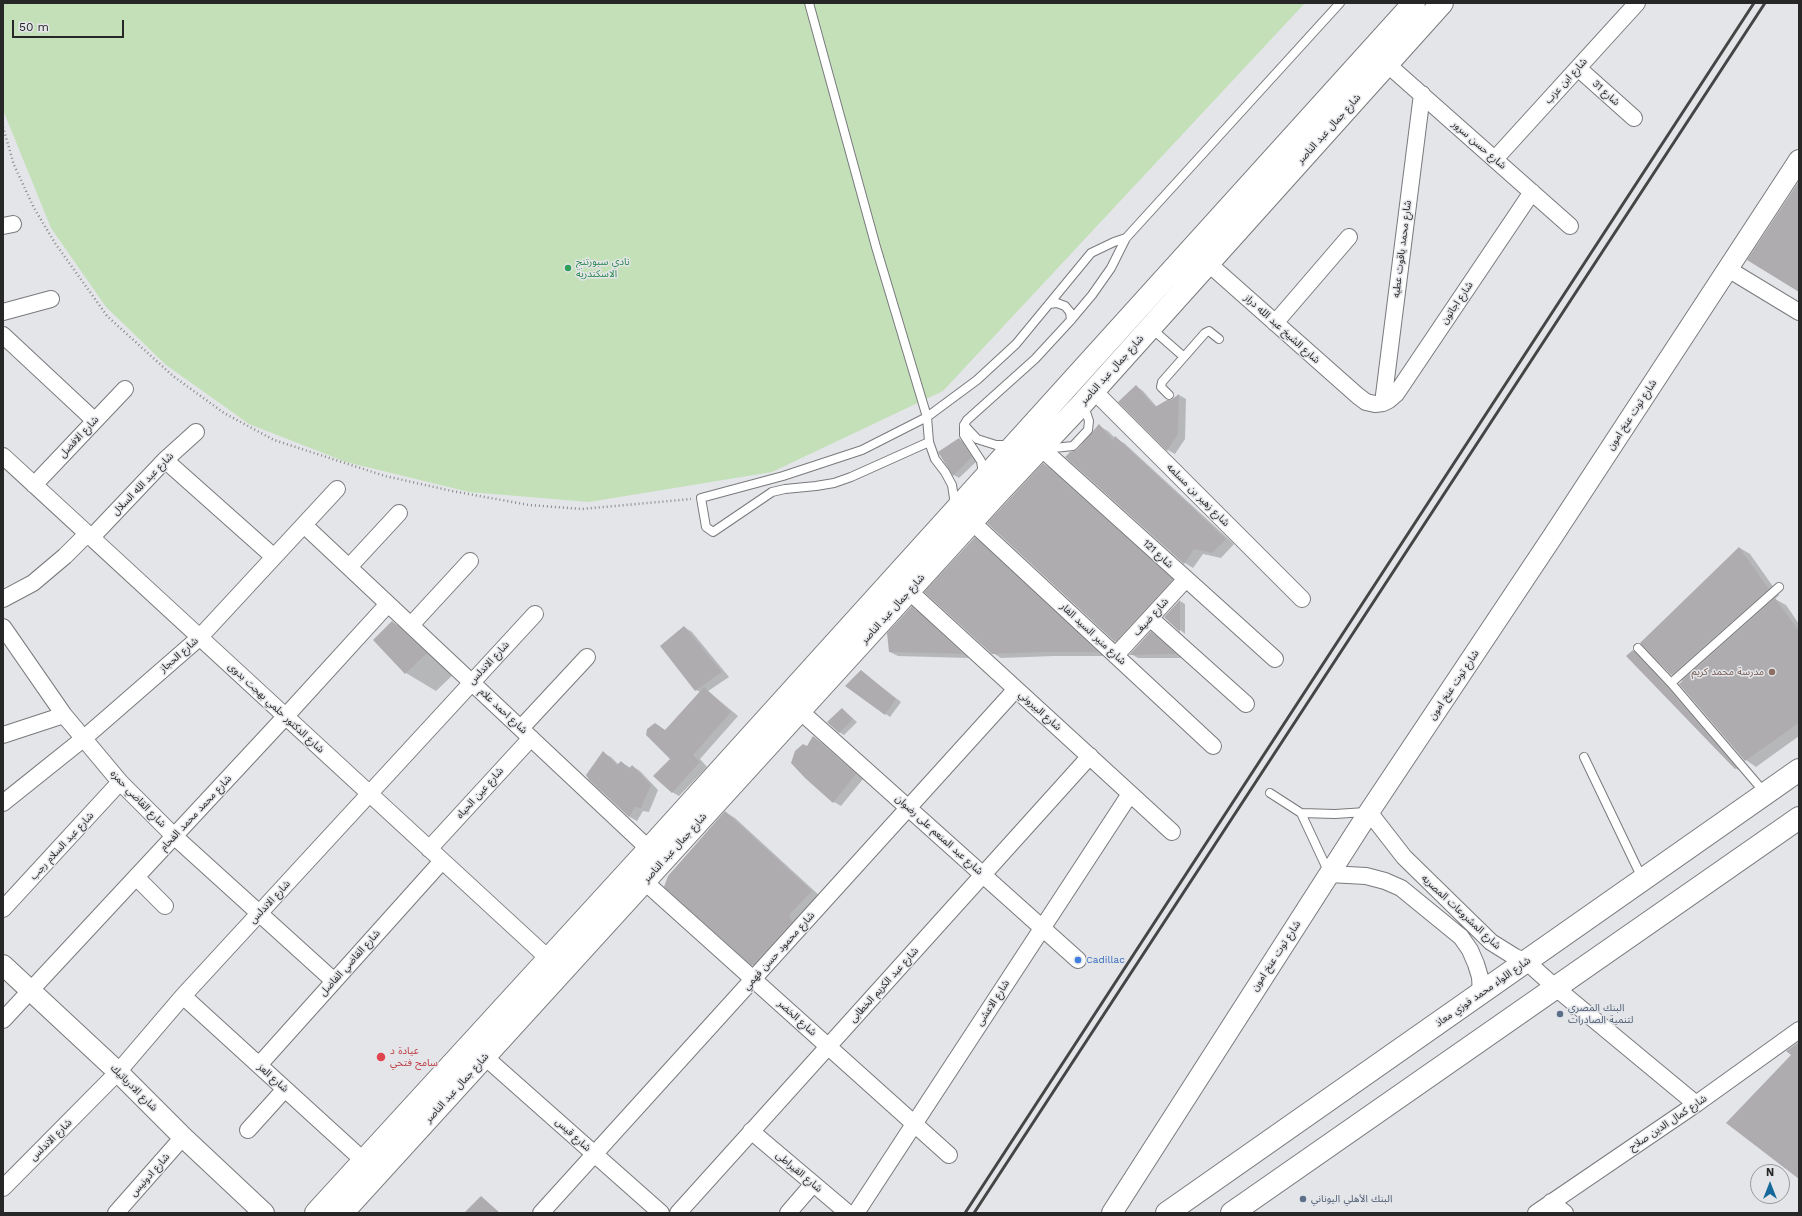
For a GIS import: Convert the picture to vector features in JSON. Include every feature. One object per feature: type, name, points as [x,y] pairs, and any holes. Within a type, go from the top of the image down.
[{"type":"main road","name":"شارع جمال عبد الناصر","points":[[342,1213],[972,522],[990,486],[1015,443],[1414,3]]},
{"type":"main road","name":"شارع جمال عبد الناصر","points":[[316,1213],[649,849],[953,512],[1043,447],[1442,3]]},
{"type":"main road","name":"شارع اللواء محمد فوزي معاذ","points":[[1167,1213],[1528,962],[1799,770]]},
{"type":"main road","points":[[1232,1213],[1799,818]]},
{"type":"street","name":"شارع ابن عزب","points":[[1495,159],[1637,3]]},
{"type":"street","name":"شارع حسن سرور","points":[[1387,64],[1570,226]]},
{"type":"street","name":"شارع 31","points":[[1578,68],[1634,118]]},
{"type":"street","name":"شارع محمد ياقوت عطيه","points":[[1379,404],[1422,94]]},
{"type":"street","name":"شارع توت عنخ امون","points":[[1112,1213],[1369,812],[1553,536],[1799,160]]},
{"type":"street","name":"شارع اجاتون","points":[[1379,404],[1389,400],[1396,394],[1532,192]]},
{"type":"street","points":[[1275,323],[1349,237]]},
{"type":"street","name":"شارع الشيخ عبد الله دراز","points":[[1192,249],[1358,396],[1366,402],[1379,404]]},
{"type":"street","points":[[1728,269],[1799,312]]},
{"type":"street","points":[[3,312],[51,299]]},
{"type":"street","points":[[3,335],[94,420]]},
{"type":"street","name":"شارع الافضل","points":[[34,485],[125,389]]},
{"type":"street","name":"شارع زهير بن مسلمه","points":[[1087,398],[1302,600]]},
{"type":"street","name":"شارع عبد الله السلال","points":[[3,599],[33,583],[89,536],[165,460],[196,432]]},
{"type":"street","name":"شارع 121","points":[[1043,447],[1275,659]]},
{"type":"street","name":"شارع الدكتور حلمي بهجت بدوى","points":[[3,456],[549,959]]},
{"type":"street","points":[[165,460],[274,557]]},
{"type":"street","name":"شارع الحجاز","points":[[3,803],[83,739],[199,638],[337,489]]},
{"type":"street","points":[[349,567],[399,513]]},
{"type":"street","name":"شارع منير السيد الفار","points":[[972,522],[1213,746]]},
{"type":"street","name":"شارع احمد علام","points":[[304,525],[649,849]]},
{"type":"street","points":[[411,625],[470,561]]},
{"type":"street","name":"شارع ضيف","points":[[1116,655],[1186,579]]},
{"type":"street","name":"شارع البيروني","points":[[909,591],[1172,832]]},
{"type":"street","name":"شارع محمد محمد الفحام","points":[[3,1020],[286,717],[388,604]]},
{"type":"street","name":"شارع الاندلس","points":[[3,1188],[118,1072],[183,996],[535,614]]},
{"type":"street","points":[[1150,618],[1246,704]]},
{"type":"street","name":"شارع القاضي حمزه","points":[[3,627],[9,647],[83,739],[120,782],[174,836],[334,981]]},
{"type":"street","name":"شارع عين الحياه","points":[[429,849],[587,657]]},
{"type":"street","name":"شارع محمود حسن فهمي","points":[[541,1213],[1016,689]]},
{"type":"street","name":"شارع عبد المنعم على رضوان","points":[[800,711],[1078,960]]},
{"type":"street","points":[[3,735],[64,715]]},
{"type":"street","name":"شارع عبد الكريم الخطابى","points":[[678,1213],[1090,756]]},
{"type":"street","name":"شارع عبد السلام رجب","points":[[3,909],[120,782]]},
{"type":"street","name":"شارع الاعشى","points":[[856,1213],[1130,794]]},
{"type":"street","name":"شارع المشروعات المصريه","points":[[1369,812],[1394,847],[1474,926],[1502,950],[1528,962],[1556,988],[1696,1104]]},
{"type":"street","name":"شارع القاضي الفاضل","points":[[259,1065],[442,861]]},
{"type":"street","name":"شارع المشروعات المصريه","points":[[1329,874],[1366,876],[1385,881],[1401,888],[1461,937],[1470,950],[1480,977],[1481,994]]},
{"type":"street","points":[[136,877],[165,906]]},
{"type":"street","name":"شارع الخضر","points":[[645,882],[949,1155]]},
{"type":"street","name":"شارع الادرياتيك","points":[[3,965],[118,1072],[264,1213]]},
{"type":"street","name":"شارع العز","points":[[183,996],[364,1161]]},
{"type":"street","name":"شارع كمال الدين صلاح","points":[[1536,1213],[1696,1104],[1799,1030]]},
{"type":"street","name":"شارع قيس","points":[[485,1057],[661,1213]]},
{"type":"street","points":[[248,1130],[285,1089]]},
{"type":"street","name":"شارع القيراطى","points":[[751,1131],[848,1213]]},
{"type":"street","name":"شارع ادونيس","points":[[116,1213],[184,1137]]},
{"type":"street","points":[[788,1213],[813,1184]]},
{"type":"street","points":[[1551,1202],[1565,1213]]},
{"type":"lane","points":[[809,3],[876,246],[927,417],[929,442],[935,459],[952,484],[954,498],[953,512]]},
{"type":"lane","points":[[990,486],[981,461],[964,434],[964,425],[967,420],[1035,359],[1071,320],[1092,295],[1111,268],[1126,238],[1340,3]]},
{"type":"lane","points":[[929,442],[851,477],[834,483],[785,488],[772,492],[713,532],[706,527],[701,498],[783,476],[862,450],[927,417],[977,380],[1016,344],[1091,253],[1126,238]]},
{"type":"lane","points":[[1049,304],[1057,303],[1065,306],[1070,312],[1071,320]]},
{"type":"lane","points":[[1150,328],[1184,357]]},
{"type":"lane","points":[[1169,395],[1162,389],[1161,384],[1207,331],[1211,332],[1219,339]]},
{"type":"lane","points":[[964,425],[977,440],[1006,446],[1015,443]]},
{"type":"lane","points":[[1671,683],[1779,587]]},
{"type":"lane","points":[[1638,648],[1671,683],[1766,793]]},
{"type":"lane","points":[[1584,757],[1644,880]]},
{"type":"lane","points":[[1270,793],[1301,813],[1335,814],[1369,812]]},
{"type":"lane","points":[[1301,813],[1329,874]]},
{"type":"path","points":[[3,127],[14,165],[34,208],[55,243],[107,316],[173,376],[224,413],[274,440],[385,476],[452,492],[529,505],[582,509],[701,498]]},
{"type":"green space","name":"نادي سبورتنج الاسكندرية","points":[[3,3],[1305,3],[943,391],[772,472],[589,502],[469,492],[346,462],[249,424],[166,365],[106,307],[51,228],[3,110]]},
{"type":"building","points":[[1799,181],[1799,292],[1747,260]]},
{"type":"building","points":[[1136,385],[1155,407],[1167,400],[1171,400],[1179,394],[1178,434],[1167,451],[1118,402]]},
{"type":"building","points":[[1099,424],[1113,440],[1115,436],[1226,539],[1212,553],[1194,549],[1184,564],[1065,457],[1070,452],[1077,450]]},
{"type":"building","points":[[959,438],[972,457],[953,476],[938,452]]},
{"type":"building","points":[[1043,463],[1173,579],[1115,642],[987,523]]},
{"type":"building","points":[[975,537],[1098,652],[992,654],[924,592]]},
{"type":"building","points":[[1739,547],[1769,589],[1671,675],[1640,643]]},
{"type":"building","points":[[1775,598],[1799,631],[1799,723],[1745,761],[1679,684]]},
{"type":"building","points":[[1180,600],[1180,632],[1164,617]]},
{"type":"building","points":[[912,606],[963,654],[889,652],[887,633]]},
{"type":"building","points":[[392,621],[427,653],[405,674],[373,640]]},
{"type":"building","points":[[684,626],[722,672],[695,691],[660,646]]},
{"type":"building","points":[[1151,631],[1176,654],[1129,655]]},
{"type":"building","points":[[1633,650],[1667,687],[1736,768],[1735,769],[1626,656]]},
{"type":"building","points":[[861,670],[896,699],[885,715],[845,686]]},
{"type":"building","points":[[704,687],[731,712],[693,755],[700,762],[672,793],[653,776],[670,759],[646,735],[647,729],[655,723],[665,730]]},
{"type":"building","points":[[842,708],[853,719],[839,733],[827,722]]},
{"type":"building","points":[[813,736],[856,774],[833,803],[805,778],[791,763],[795,751],[803,744],[807,746]]},
{"type":"building","points":[[603,751],[617,765],[621,761],[629,769],[632,765],[651,785],[641,808],[635,807],[629,817],[589,780],[586,775]]},
{"type":"building","points":[[725,811],[812,891],[789,915],[792,922],[752,966],[664,887],[668,876]]},
{"type":"building","points":[[1799,1042],[1799,1179],[1790,1172],[1790,1164],[1779,1164],[1726,1123],[1791,1055],[1786,1051]]},
{"type":"building","points":[[481,1196],[500,1213],[464,1213]]},
{"type":"railway","points":[[965,1213],[1754,3]]},
{"type":"railway","points":[[974,1213],[1765,3]]},
{"type":"place","name":"نادي سبورتنج الاسكندرية","points":[[568,268]]},
{"type":"place","name":"مدرسة محمد كريم","points":[[1772,672]]},
{"type":"place","name":"Cadillac","points":[[1078,960]]},
{"type":"place","name":"البنك المصري لتنمية الصادرات","points":[[1560,1014]]},
{"type":"place","name":"عيادة د سامح فتحي","points":[[381,1057]]},
{"type":"place","name":"البنك الأهلي اليوناني","points":[[1303,1199]]}]
